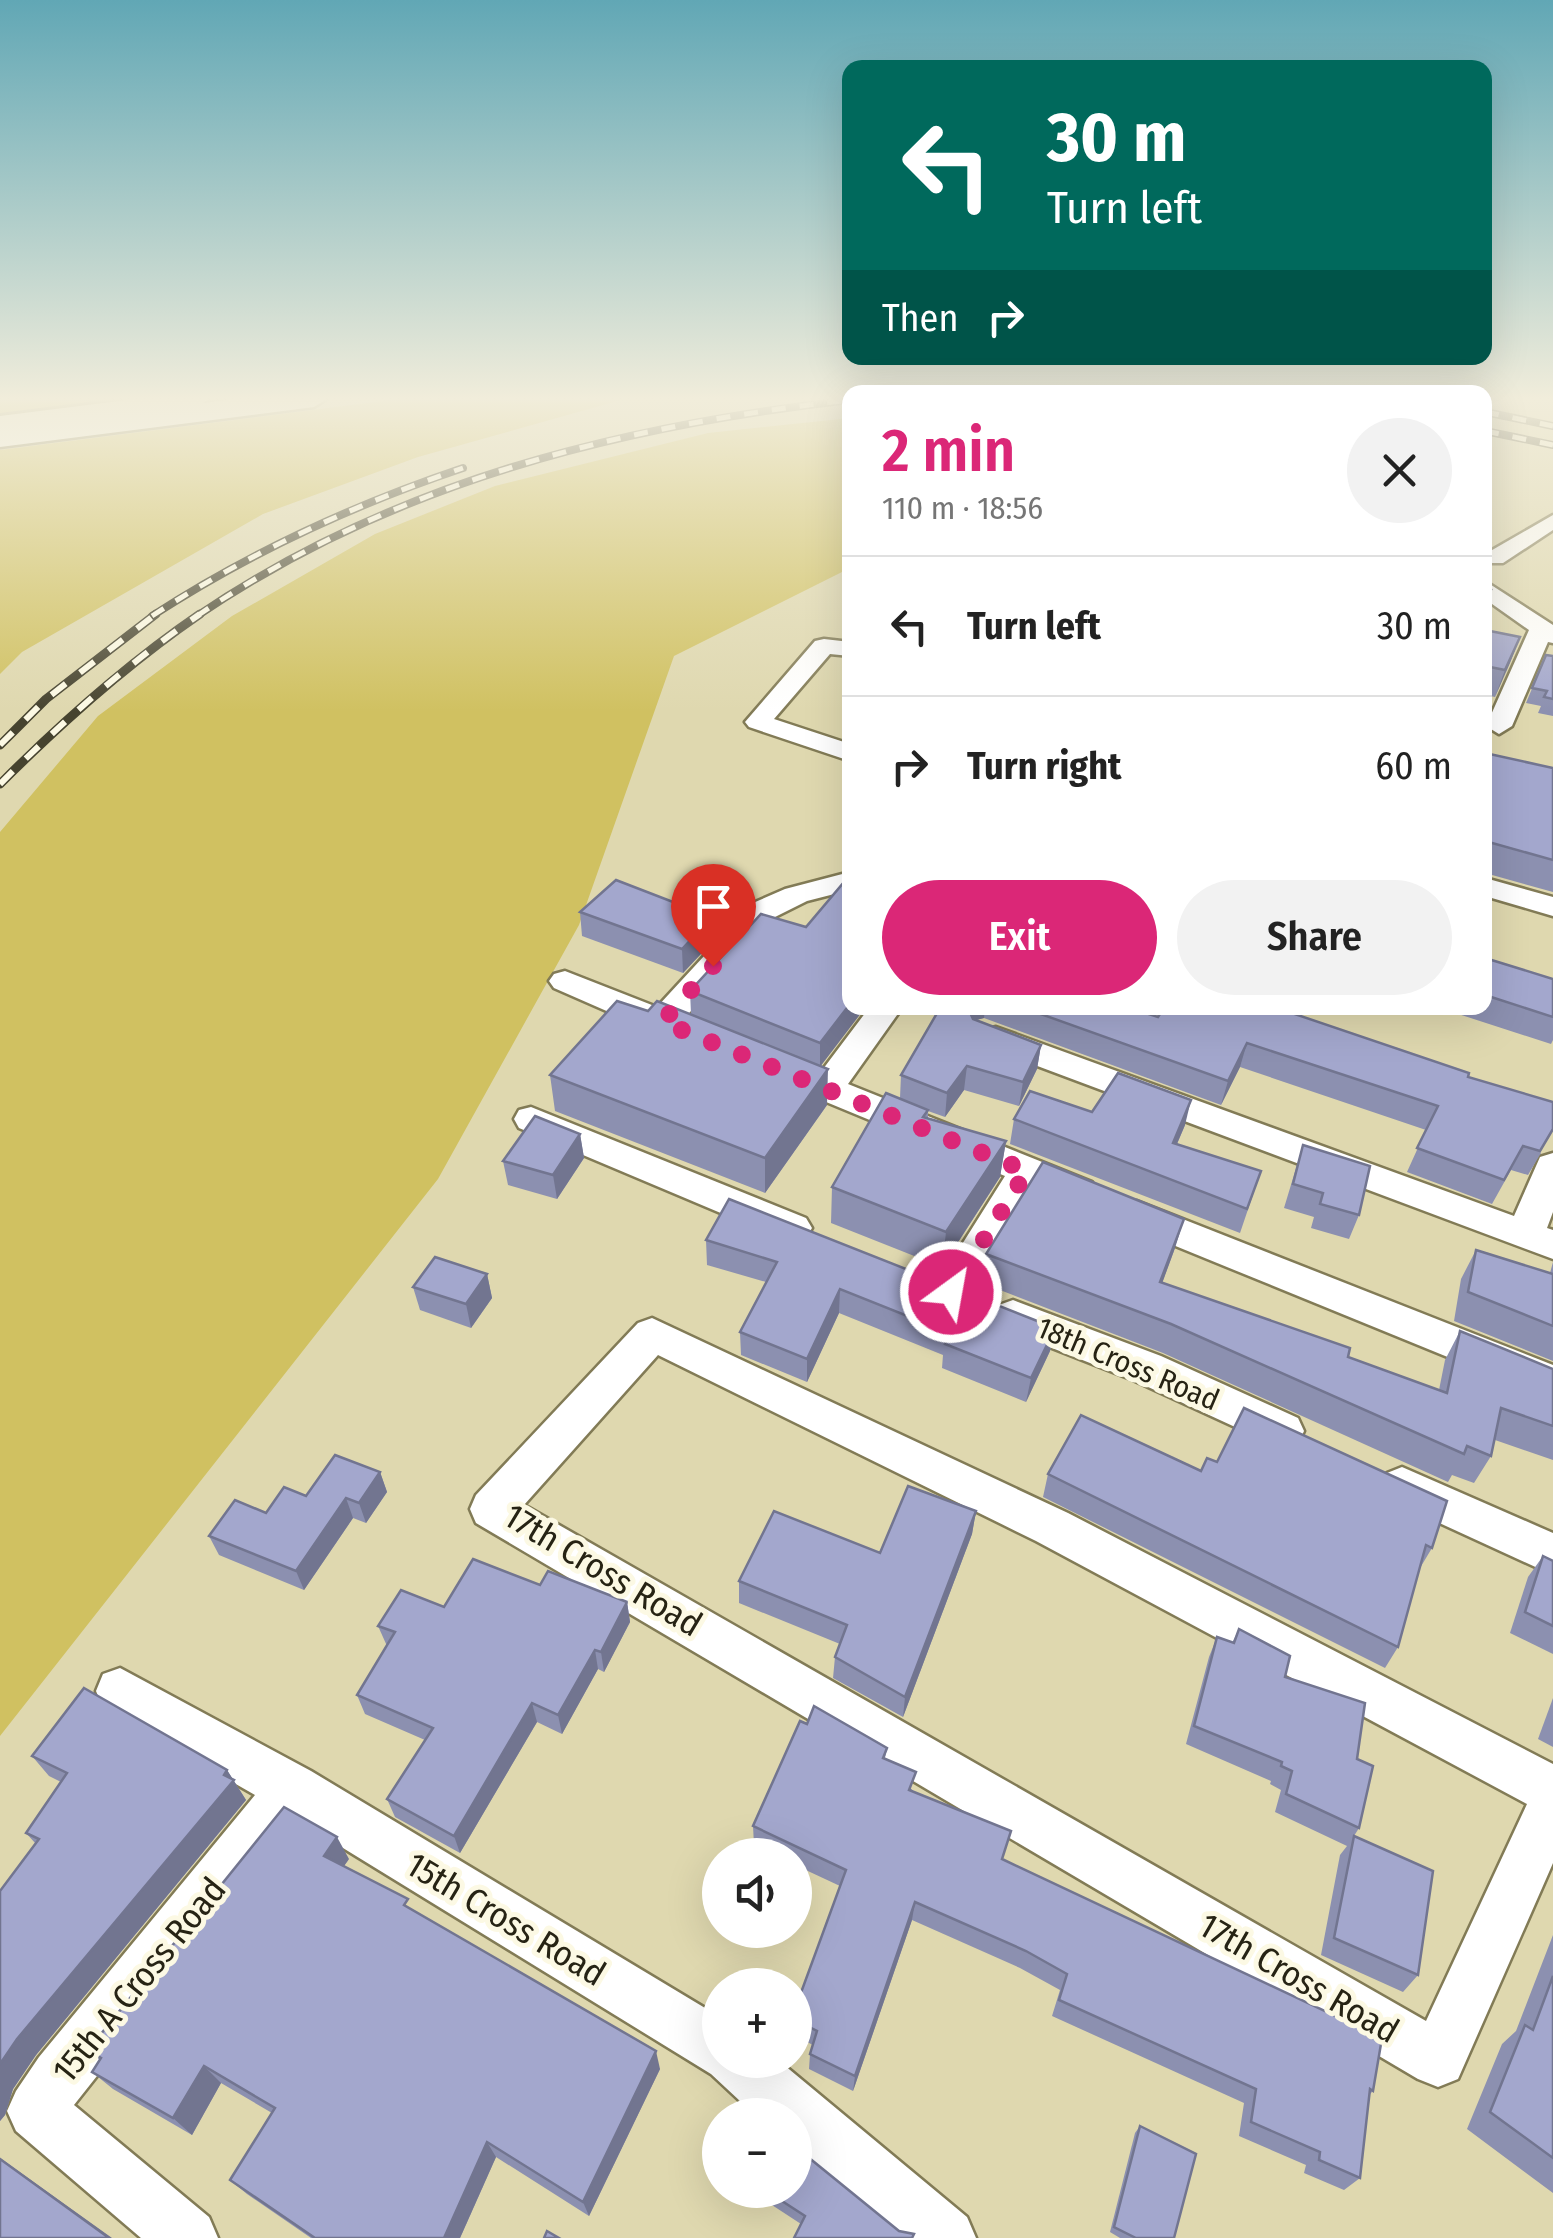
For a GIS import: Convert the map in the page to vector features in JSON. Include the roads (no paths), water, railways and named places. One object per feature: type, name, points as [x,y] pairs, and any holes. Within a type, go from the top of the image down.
[{"type":"street","points":[[1495,558],[1553,521]]},
{"type":"street","points":[[1492,593],[1548,633],[1499,726]]},
{"type":"street","points":[[842,648],[824,646],[758,722],[842,750]]},
{"type":"street","points":[[662,1022],[764,910],[796,894],[842,883]]},
{"type":"street","points":[[1492,888],[1553,907]]},
{"type":"street","points":[[565,980],[698,1036]]},
{"type":"street","points":[[826,1089],[881,1015]]},
{"type":"street","points":[[985,1033],[1539,1240],[1553,1166]]},
{"type":"street","points":[[753,1059],[1553,1383]]},
{"type":"street","points":[[531,1119],[746,1205],[834,1246]]},
{"type":"street","name":"18th Cross Road","points":[[1027,1171],[934,1285],[1146,1368],[1323,1450]]},
{"type":"street","name":"17th Cross Road","points":[[1553,1791],[1052,1528],[652,1334],[492,1509],[1438,2059],[1553,1804]]},
{"type":"street","points":[[1376,1474],[1553,1555]]},
{"type":"street","name":"15th Cross Road","points":[[120,1691],[293,1789],[702,2039]]},
{"type":"street","name":"15th A Cross Road","points":[[188,2238],[36,2111],[59,2077],[293,1789]]},
{"type":"street","points":[[755,2078],[946,2238]]},
{"type":"railway","points":[[152,616],[303,532],[372,502]]},
{"type":"railway","points":[[199,615],[272,570],[413,502]]},
{"type":"railway","points":[[0,745],[46,699],[156,614]]},
{"type":"railway","points":[[0,784],[96,694],[199,615]]}]
